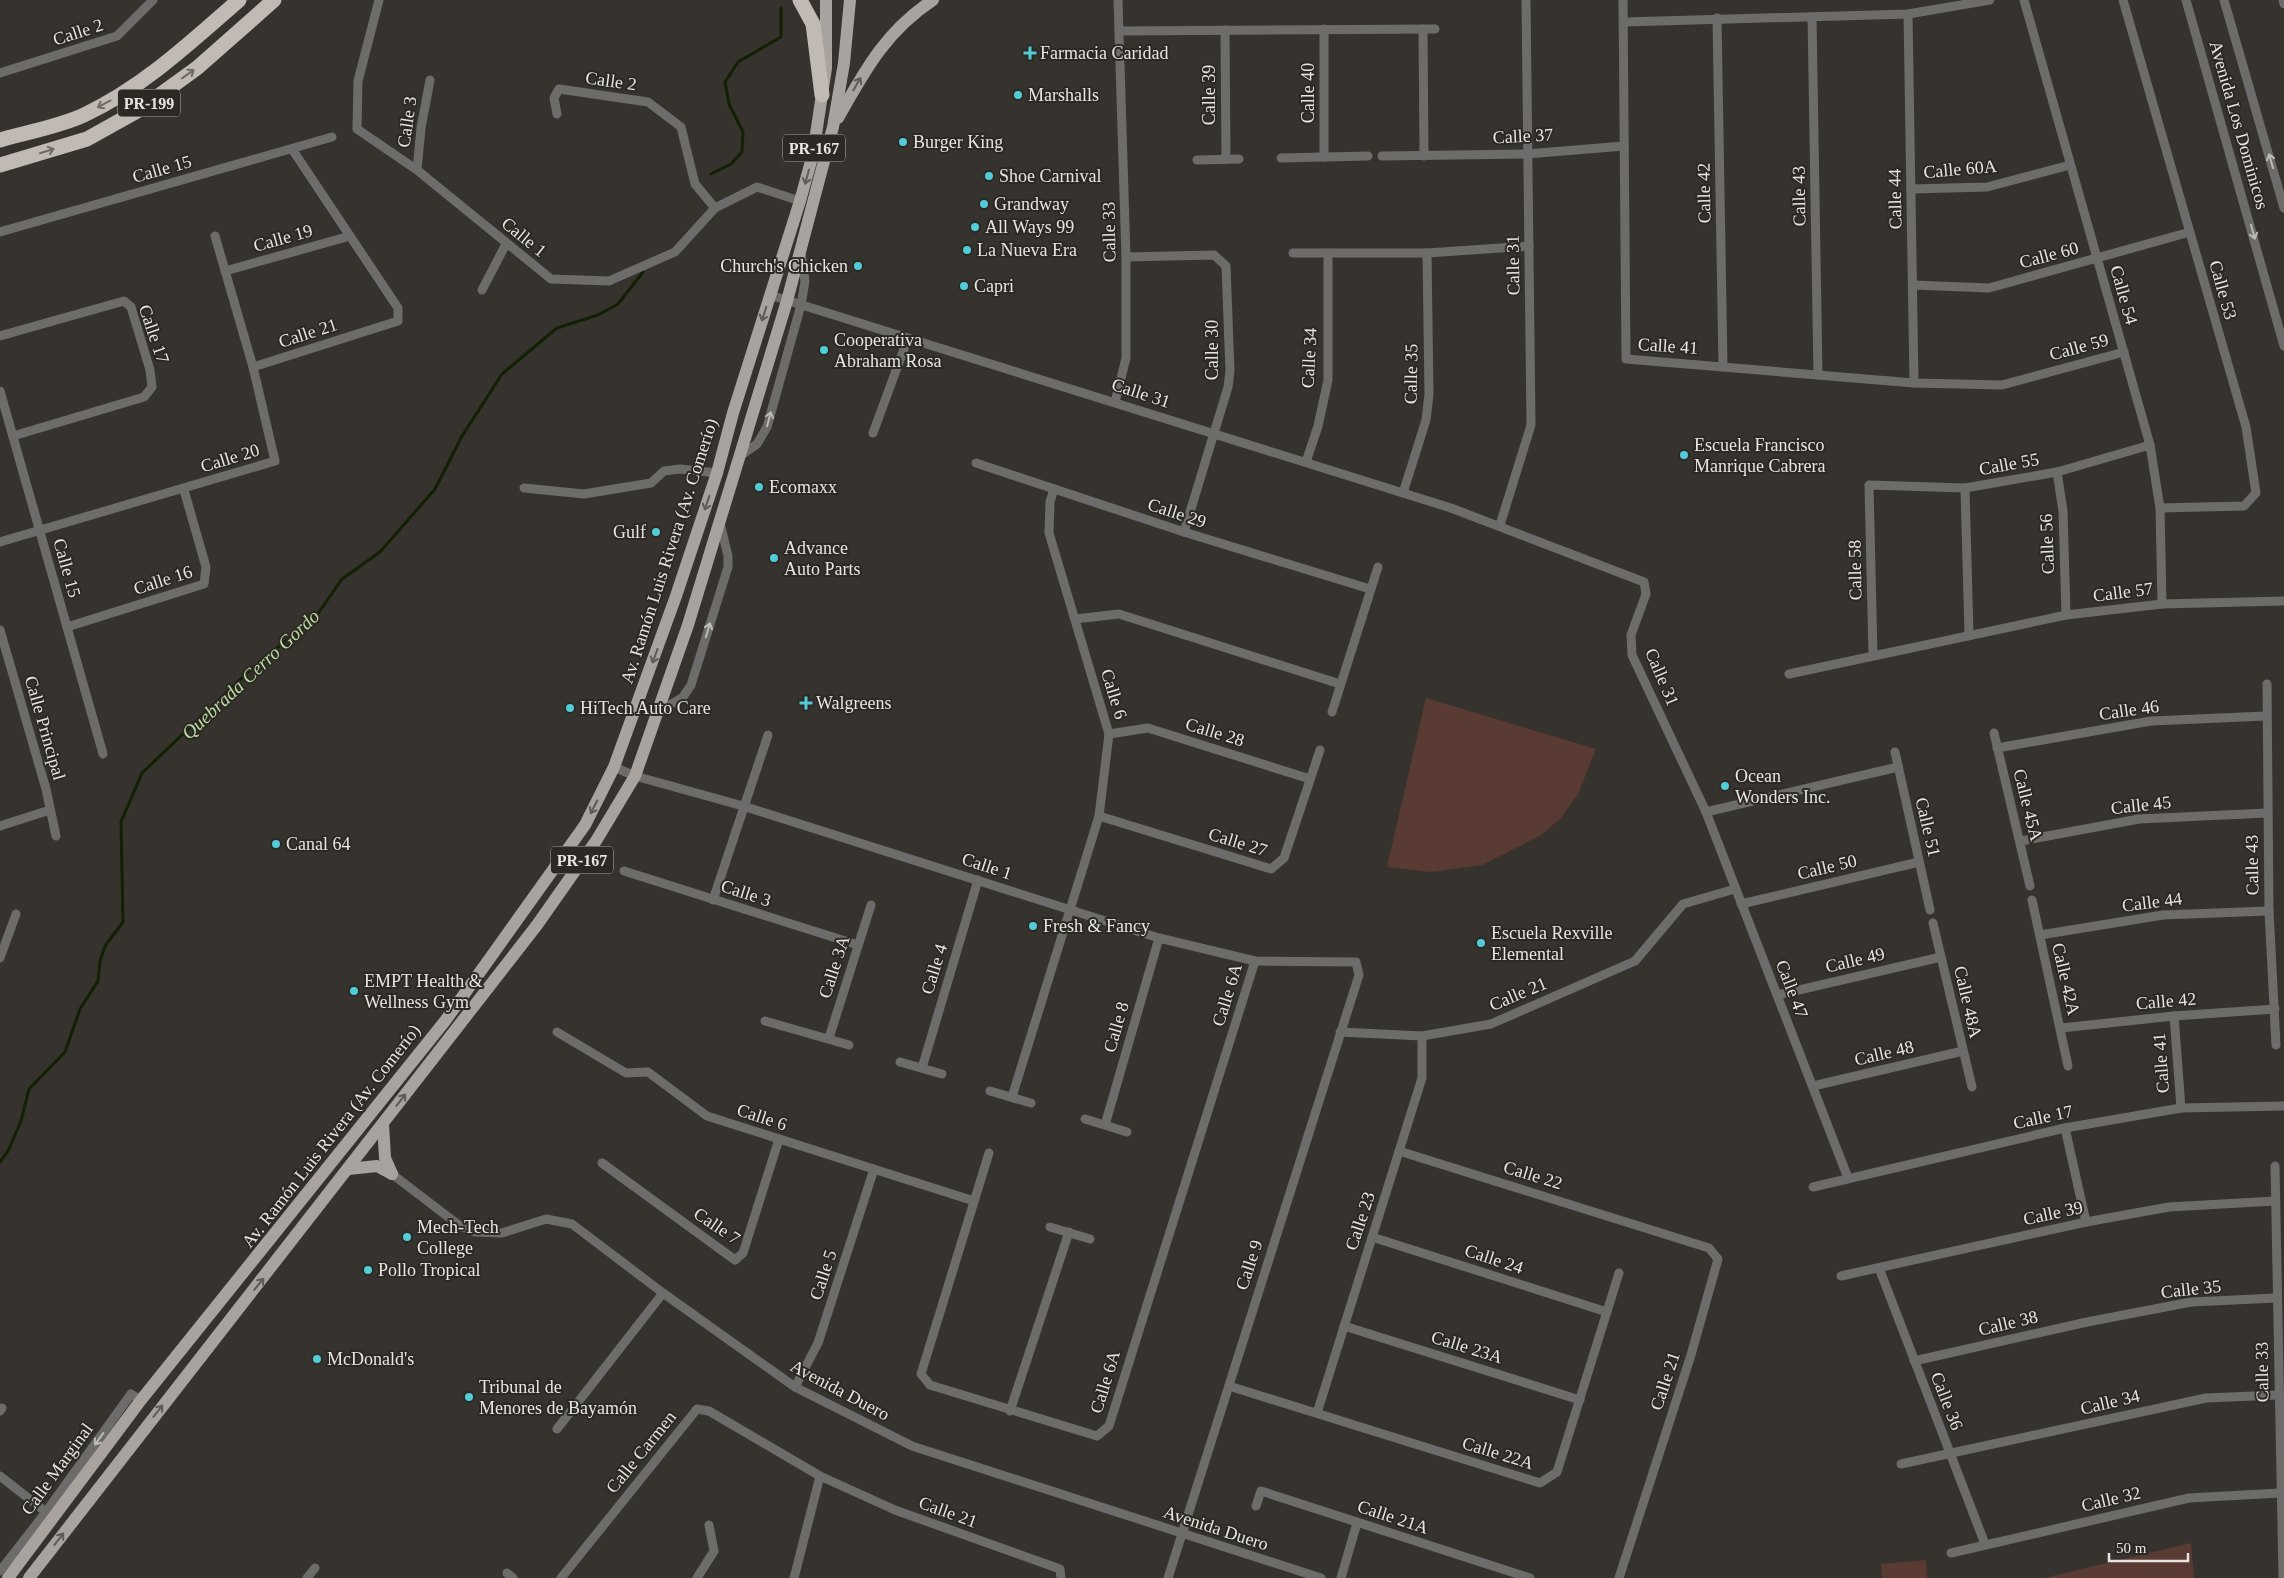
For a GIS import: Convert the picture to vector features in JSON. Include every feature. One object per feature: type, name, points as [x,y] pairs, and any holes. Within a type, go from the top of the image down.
[{"type":"highway","name":"PR-199","points":[[0,140],[82,116],[132,90],[180,52],[239,0]]},
{"type":"highway","name":"PR-199","points":[[0,166],[86,139],[140,110],[197,68],[274,0]]},
{"type":"highway","points":[[800,0],[813,24],[822,94]]},
{"type":"main road","name":"Av. Ramón Luis Rivera (Av. Comerío)","points":[[8,1578],[141,1400],[445,1021],[585,825],[614,767],[676,596],[717,473],[733,413],[800,200],[813,154],[826,68],[826,0]]},
{"type":"main road","name":"Av. Ramón Luis Rivera (Av. Comerío)","points":[[29,1578],[537,925],[596,841],[635,776],[688,625],[787,301],[833,127],[844,63],[850,0]]},
{"type":"main road","points":[[833,127],[872,60],[910,15],[933,0]]},
{"type":"main road","points":[[383,1124],[385,1158],[392,1174]]},
{"type":"main road","points":[[348,1169],[377,1166],[392,1174]]},
{"type":"street","name":"Calle 2","points":[[0,73],[112,38],[125,29],[153,0]]},
{"type":"street","name":"Calle 1","points":[[379,0],[358,81],[357,129],[417,170],[551,279],[609,281],[675,252],[715,208],[756,187],[800,200]]},
{"type":"street","name":"Calle 33","points":[[1115,402],[1126,358],[1126,257],[1118,0]]},
{"type":"street","name":"Calle 31","points":[[1500,525],[1531,425],[1526,0]]},
{"type":"street","name":"Calle 41","points":[[1623,0],[1626,359],[1914,383],[2002,385],[2042,374]]},
{"type":"street","points":[[1624,22],[1908,14],[1990,0]]},
{"type":"street","name":"Calle 54","points":[[2024,0],[2150,446],[2160,508],[2162,604]]},
{"type":"street","name":"Calle 53","points":[[2122,0],[2246,427],[2256,493],[2244,506],[2160,508]]},
{"type":"street","name":"Avenida Los Dominicos","points":[[2186,0],[2284,346]]},
{"type":"street","name":"Avenida Los Dominicos","points":[[2224,0],[2284,208]]},
{"type":"street","points":[[2283,0],[2284,4]]},
{"type":"street","name":"Calle 44","points":[[1908,14],[1914,383]]},
{"type":"street","name":"Calle 43","points":[[1812,17],[1818,375]]},
{"type":"street","name":"Calle 42","points":[[1717,18],[1723,367]]},
{"type":"street","name":"Calle 40","points":[[1324,29],[1324,157]]},
{"type":"street","points":[[1423,29],[1424,156]]},
{"type":"street","points":[[1120,31],[1435,29]]},
{"type":"street","name":"Calle 39","points":[[1225,30],[1226,159]]},
{"type":"street","name":"Calle 3","points":[[417,170],[421,128],[430,80]]},
{"type":"street","name":"Calle 2","points":[[557,114],[554,98],[559,89],[648,102],[681,127],[695,184],[715,208]]},
{"type":"street","name":"Calle 15","points":[[0,232],[332,137]]},
{"type":"street","name":"Calle 37","points":[[1382,156],[1527,154],[1624,146]]},
{"type":"street","name":"Calle 19","points":[[292,149],[398,308],[398,321],[373,329]]},
{"type":"street","points":[[1281,158],[1368,156]]},
{"type":"street","points":[[1197,160],[1239,159]]},
{"type":"street","name":"Calle 60A","points":[[1911,189],[1987,187],[2070,165]]},
{"type":"street","name":"Calle 60","points":[[1913,285],[1989,288],[2190,232]]},
{"type":"street","name":"Calle 20","points":[[0,542],[184,490],[275,461],[252,367],[215,236]]},
{"type":"street","name":"Calle 19","points":[[225,271],[350,236]]},
{"type":"street","points":[[482,290],[506,244]]},
{"type":"street","points":[[1293,253],[1427,252],[1529,246]]},
{"type":"street","points":[[740,456],[757,444],[767,427],[801,305],[805,281],[801,249]]},
{"type":"street","name":"Calle 35","points":[[1403,492],[1426,420],[1429,394],[1427,252]]},
{"type":"street","name":"Calle 34","points":[[1306,462],[1318,426],[1328,380],[1328,253]]},
{"type":"street","name":"Calle 30","points":[[1126,257],[1214,255],[1226,266],[1230,371],[1228,387],[1184,532]]},
{"type":"street","name":"Calle 31","points":[[770,295],[1403,492],[1500,525],[1644,582],[1646,594],[1631,635],[1632,655],[1706,812]]},
{"type":"street","name":"Calle 17","points":[[0,336],[124,301],[131,307],[150,370],[152,387],[144,397],[13,436]]},
{"type":"street","name":"Calle 21","points":[[252,367],[373,329]]},
{"type":"street","points":[[874,433],[908,338]]},
{"type":"street","name":"Calle 59","points":[[2042,374],[2124,352]]},
{"type":"street","name":"Calle 15","points":[[0,392],[103,754]]},
{"type":"street","name":"Calle 55","points":[[1869,485],[1965,488],[2057,472],[2150,446]]},
{"type":"street","name":"Calle 29","points":[[976,463],[1184,532],[1370,589]]},
{"type":"street","points":[[524,488],[584,494],[650,483],[664,471],[680,469],[717,473]]},
{"type":"street","name":"Calle 56","points":[[2057,472],[2063,511],[2066,615]]},
{"type":"street","name":"Calle 58","points":[[1869,485],[1873,655]]},
{"type":"street","points":[[1965,488],[1968,634]]},
{"type":"street","name":"Calle 6","points":[[1054,489],[1050,502],[1048,533],[1109,734],[1099,816],[1070,909]]},
{"type":"street","name":"Calle 16","points":[[67,627],[204,584],[206,567],[184,490]]},
{"type":"street","points":[[658,712],[683,697],[691,685],[728,567],[728,556],[720,522]]},
{"type":"street","points":[[1332,712],[1378,567]]},
{"type":"street","name":"Calle 57","points":[[1789,674],[1968,634],[2066,615],[2162,604],[2284,601]]},
{"type":"street","points":[[1075,619],[1119,614],[1340,684]]},
{"type":"street","name":"Calle Principal","points":[[0,630],[56,836]]},
{"type":"street","name":"Calle 43","points":[[2267,684],[2269,911],[2276,1045]]},
{"type":"street","name":"Calle 46","points":[[1997,748],[2151,721],[2266,716]]},
{"type":"street","name":"Calle 28","points":[[1109,734],[1148,728],[1310,779]]},
{"type":"street","name":"Calle 45A","points":[[1994,733],[2021,841],[2030,886]]},
{"type":"street","points":[[713,900],[768,735]]},
{"type":"street","name":"Calle 27","points":[[1099,816],[1271,869],[1284,858],[1320,750]]},
{"type":"street","name":"Calle 51","points":[[1895,752],[1930,910]]},
{"type":"street","name":"Calle 1","points":[[614,767],[635,776],[743,806],[1159,938],[1255,961],[1356,962]]},
{"type":"street","points":[[1706,812],[1898,767]]},
{"type":"street","points":[[0,826],[50,810]]},
{"type":"street","name":"Calle 47","points":[[1706,812],[1848,1178]]},
{"type":"street","name":"Calle 45","points":[[2021,841],[2139,819],[2267,813]]},
{"type":"street","name":"Calle 50","points":[[1741,904],[1919,862]]},
{"type":"street","name":"Calle 3","points":[[624,871],[858,945]]},
{"type":"street","name":"Calle 4","points":[[922,1068],[978,880]]},
{"type":"street","name":"Calle 21","points":[[1340,1032],[1422,1036],[1491,1024],[1635,961],[1683,904],[1735,889]]},
{"type":"street","name":"Calle 42A","points":[[2032,900],[2068,1066]]},
{"type":"street","name":"Calle 3A","points":[[829,1038],[871,905]]},
{"type":"street","points":[[1012,1097],[1070,909]]},
{"type":"street","name":"Calle 44","points":[[2040,935],[2163,915],[2269,911]]},
{"type":"street","points":[[0,958],[16,914]]},
{"type":"street","name":"Calle 48A","points":[[1933,923],[1972,1087]]},
{"type":"street","name":"Calle 8","points":[[1104,1125],[1159,938]]},
{"type":"street","name":"Calle 49","points":[[1777,995],[1941,957]]},
{"type":"street","name":"Calle 6A","points":[[989,1154],[921,1374],[930,1385],[1010,1411],[1097,1436],[1108,1426],[1255,961]]},
{"type":"street","name":"Calle 9","points":[[1168,1578],[1359,975],[1356,962]]},
{"type":"street","name":"Calle 42","points":[[2061,1028],[2174,1016],[2275,1009]]},
{"type":"street","name":"Calle 41","points":[[2174,1016],[2181,1108]]},
{"type":"street","points":[[765,1021],[848,1045]]},
{"type":"street","name":"Calle 6","points":[[558,1032],[626,1073],[648,1072],[708,1116],[778,1140],[974,1201]]},
{"type":"street","name":"Calle 23","points":[[1316,1413],[1422,1078],[1422,1036]]},
{"type":"street","name":"Calle 48","points":[[1813,1086],[1963,1051]]},
{"type":"street","points":[[900,1062],[942,1074]]},
{"type":"street","points":[[990,1091],[1031,1103]]},
{"type":"street","name":"Calle 17","points":[[1813,1187],[2065,1128],[2181,1108],[2284,1106]]},
{"type":"street","points":[[1085,1119],[1127,1132]]},
{"type":"street","points":[[2065,1128],[2086,1222]]},
{"type":"street","name":"Calle 7","points":[[602,1163],[735,1260],[743,1253],[778,1140]]},
{"type":"street","name":"Calle 22","points":[[1399,1150],[1657,1232]]},
{"type":"street","name":"Calle 33","points":[[2276,1166],[2276,1298],[2282,1578]]},
{"type":"street","name":"Calle 5","points":[[795,1387],[818,1343],[874,1169]]},
{"type":"street","name":"Avenida Duero","points":[[392,1174],[460,1226],[475,1232],[502,1233],[546,1219],[572,1224],[795,1387],[912,1446],[1321,1578]]},
{"type":"street","name":"Calle 39","points":[[1841,1276],[2086,1222],[2169,1207],[2275,1202]]},
{"type":"street","points":[[1050,1227],[1090,1238]]},
{"type":"street","points":[[1010,1411],[1069,1232]]},
{"type":"street","name":"Calle 21","points":[[1620,1578],[1691,1355],[1718,1259],[1709,1248],[1657,1232]]},
{"type":"street","name":"Calle 24","points":[[1372,1237],[1608,1312]]},
{"type":"street","name":"Calle 36","points":[[1879,1268],[1986,1544]]},
{"type":"street","name":"Calle 22A","points":[[1228,1386],[1540,1483],[1557,1472],[1619,1273]]},
{"type":"street","points":[[557,1429],[664,1293]]},
{"type":"street","name":"Calle 35","points":[[2110,1317],[2191,1302],[2276,1298]]},
{"type":"street","name":"Calle 38","points":[[1914,1361],[2110,1317]]},
{"type":"street","name":"Calle 23A","points":[[1344,1326],[1580,1400]]},
{"type":"street","name":"Calle Marginal","points":[[0,1571],[46,1512],[131,1394],[141,1400]]},
{"type":"street","name":"Calle 34","points":[[1950,1452],[2206,1398],[2278,1395]]},
{"type":"street","name":"Calle Carmen","points":[[561,1578],[697,1410],[709,1411],[820,1476]]},
{"type":"street","points":[[1901,1464],[1950,1452]]},
{"type":"street","points":[[0,1476],[46,1512]]},
{"type":"street","points":[[794,1578],[820,1476]]},
{"type":"street","name":"Calle 21","points":[[820,1476],[895,1510],[1060,1569],[1061,1578]]},
{"type":"street","name":"Calle 21A","points":[[1256,1506],[1261,1491],[1530,1578]]},
{"type":"street","name":"Calle 32","points":[[1951,1553],[2189,1498],[2280,1493]]},
{"type":"street","points":[[1341,1578],[1357,1523]]},
{"type":"street","points":[[697,1578],[714,1551],[709,1525]]},
{"type":"street","points":[[308,1578],[315,1568]]},
{"type":"shaded area","points":[[1426,698],[1596,749],[1578,794],[1560,819],[1541,835],[1482,865],[1431,872],[1387,867]]},
{"type":"shaded area","points":[[2191,1543],[2194,1578],[2044,1578]]},
{"type":"shaded area","points":[[1926,1560],[1927,1578],[1882,1578],[1881,1564]]},
{"type":"waterway","name":"Quebrada Cerro Gordo","points":[[711,174],[731,164],[742,152],[743,132],[729,104],[725,82],[738,62],[781,37],[781,8]]},
{"type":"waterway","name":"Quebrada Cerro Gordo","points":[[0,1162],[8,1151],[21,1121],[29,1089],[65,1052],[80,1009],[98,981],[100,961],[105,946],[123,922],[121,822],[142,773],[247,673],[317,615],[342,579],[380,552],[435,489],[462,436],[502,374],[557,328],[598,315],[618,304],[643,272]]},
{"type":"place","name":"Farmacia Caridad","points":[[1030,53]]},
{"type":"place","name":"Marshalls","points":[[1018,95]]},
{"type":"place","name":"Burger King","points":[[903,142]]},
{"type":"place","name":"Shoe Carnival","points":[[989,176]]},
{"type":"place","name":"Grandway","points":[[984,204]]},
{"type":"place","name":"All Ways 99","points":[[975,227]]},
{"type":"place","name":"La Nueva Era","points":[[967,250]]},
{"type":"place","name":"Church's Chicken","points":[[858,266]]},
{"type":"place","name":"Capri","points":[[964,286]]},
{"type":"place","name":"Cooperativa Abraham Rosa","points":[[824,350]]},
{"type":"place","name":"Escuela Francisco Manrique Cabrera","points":[[1684,455]]},
{"type":"place","name":"Ecomaxx","points":[[759,487]]},
{"type":"place","name":"Gulf","points":[[656,532]]},
{"type":"place","name":"Advance Auto Parts","points":[[774,558]]},
{"type":"place","name":"Walgreens","points":[[806,703]]},
{"type":"place","name":"HiTech Auto Care","points":[[570,708]]},
{"type":"place","name":"Ocean Wonders Inc.","points":[[1725,786]]},
{"type":"place","name":"Canal 64","points":[[276,844]]},
{"type":"place","name":"Fresh & Fancy","points":[[1033,926]]},
{"type":"place","name":"Escuela Rexville Elemental","points":[[1481,943]]},
{"type":"place","name":"EMPT Health & Wellness Gym","points":[[354,991]]},
{"type":"place","name":"Mech-Tech College","points":[[407,1237]]},
{"type":"place","name":"Pollo Tropical","points":[[368,1270]]},
{"type":"place","name":"McDonald's","points":[[317,1359]]},
{"type":"place","name":"Tribunal de Menores de Bayamón","points":[[469,1397]]}]
